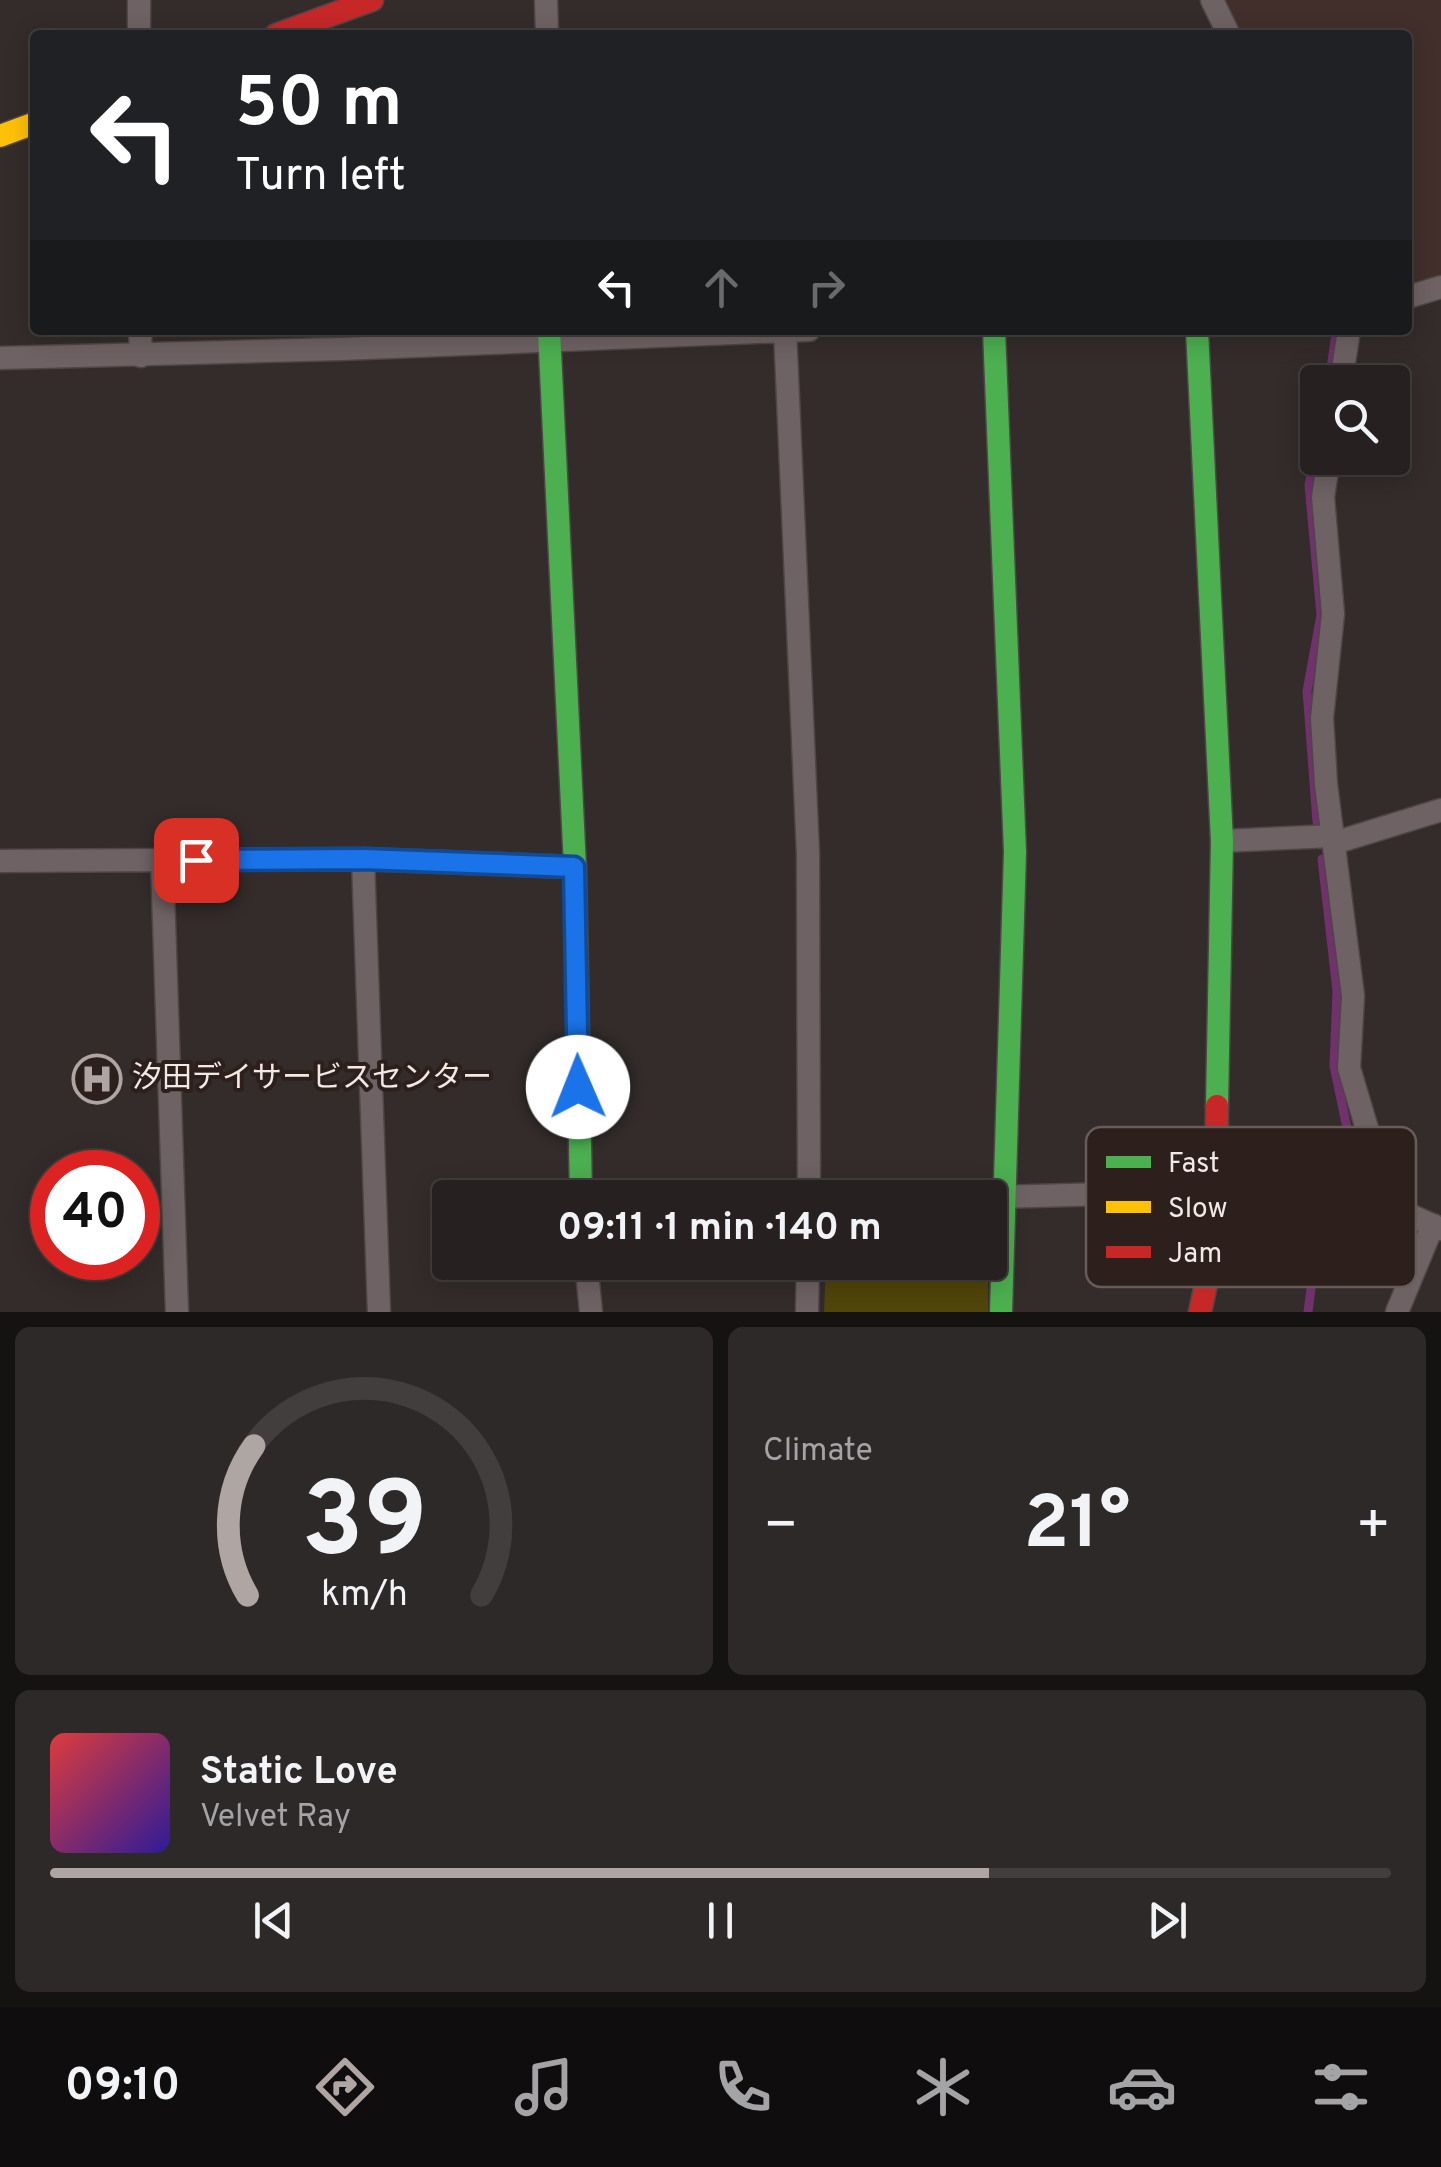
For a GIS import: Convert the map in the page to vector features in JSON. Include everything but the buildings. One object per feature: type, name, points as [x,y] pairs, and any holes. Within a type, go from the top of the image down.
[{"type":"street","points":[[139,0],[139,30]]},
{"type":"street","points":[[290,30],[372,0]]},
{"type":"street","points":[[546,0],[547,30]]},
{"type":"street","points":[[1212,0],[1227,30]]},
{"type":"street","points":[[0,136],[30,126]]},
{"type":"street","points":[[1412,297],[1441,286]]},
{"type":"street","points":[[140,335],[140,356]]},
{"type":"street","points":[[0,358],[140,356],[588,335]]},
{"type":"street","points":[[785,335],[808,854],[809,1180]]},
{"type":"street","points":[[994,335],[1014,852],[1003,1180]]},
{"type":"street","points":[[1197,335],[1222,841],[1217,1127]]},
{"type":"street","points":[[1344,365],[1348,335]]},
{"type":"street","points":[[549,336],[574,867],[580,1180]]},
{"type":"street","points":[[1326,475],[1324,530],[1332,574],[1333,614],[1322,718],[1326,784],[1354,996],[1349,1068],[1367,1127]]},
{"type":"street","points":[[1222,841],[1334,840],[1441,810]]},
{"type":"street","points":[[0,861],[363,859],[574,867]]},
{"type":"street","points":[[363,859],[379,1312]]},
{"type":"street","points":[[162,860],[177,1312]]},
{"type":"street","points":[[1007,1196],[1086,1194]]},
{"type":"street","points":[[1416,1272],[1437,1227]]},
{"type":"street","points":[[588,1280],[591,1312]]},
{"type":"street","points":[[806,1312],[807,1280]]},
{"type":"street","points":[[1001,1280],[1001,1312]]},
{"type":"street","points":[[1200,1312],[1205,1287]]},
{"type":"street","points":[[1397,1312],[1409,1287]]},
{"type":"shaded area","points":[[1224,0],[1441,0],[1441,276],[1412,286],[1412,30],[1239,30]]},
{"type":"shaded area","points":[[825,1280],[988,1280],[988,1312],[824,1312]]},
{"type":"waterway","points":[[1331,365],[1336,335]]},
{"type":"waterway","points":[[1311,475],[1321,615],[1307,691],[1317,822]]},
{"type":"waterway","points":[[1322,859],[1337,991],[1334,1066],[1347,1127]]},
{"type":"waterway","points":[[1308,1312],[1311,1287]]},
{"type":"traffic: fast","points":[[549,335],[575,867],[581,1180]]},
{"type":"traffic: fast","points":[[994,335],[1015,852],[1001,1312]]},
{"type":"traffic: fast","points":[[1197,335],[1222,841],[1217,1106]]},
{"type":"traffic: slow","points":[[0,136],[30,125]]},
{"type":"traffic: jam","points":[[290,30],[372,0]]},
{"type":"traffic: jam","points":[[1217,1106],[1217,1127]]},
{"type":"traffic: jam","points":[[1200,1312],[1205,1287]]},
{"type":"place","name":"汐田デイサービスセンター","points":[[97,1079]]},
{"type":"route","points":[[196,860],[363,859],[574,867],[578,1087]]}]
